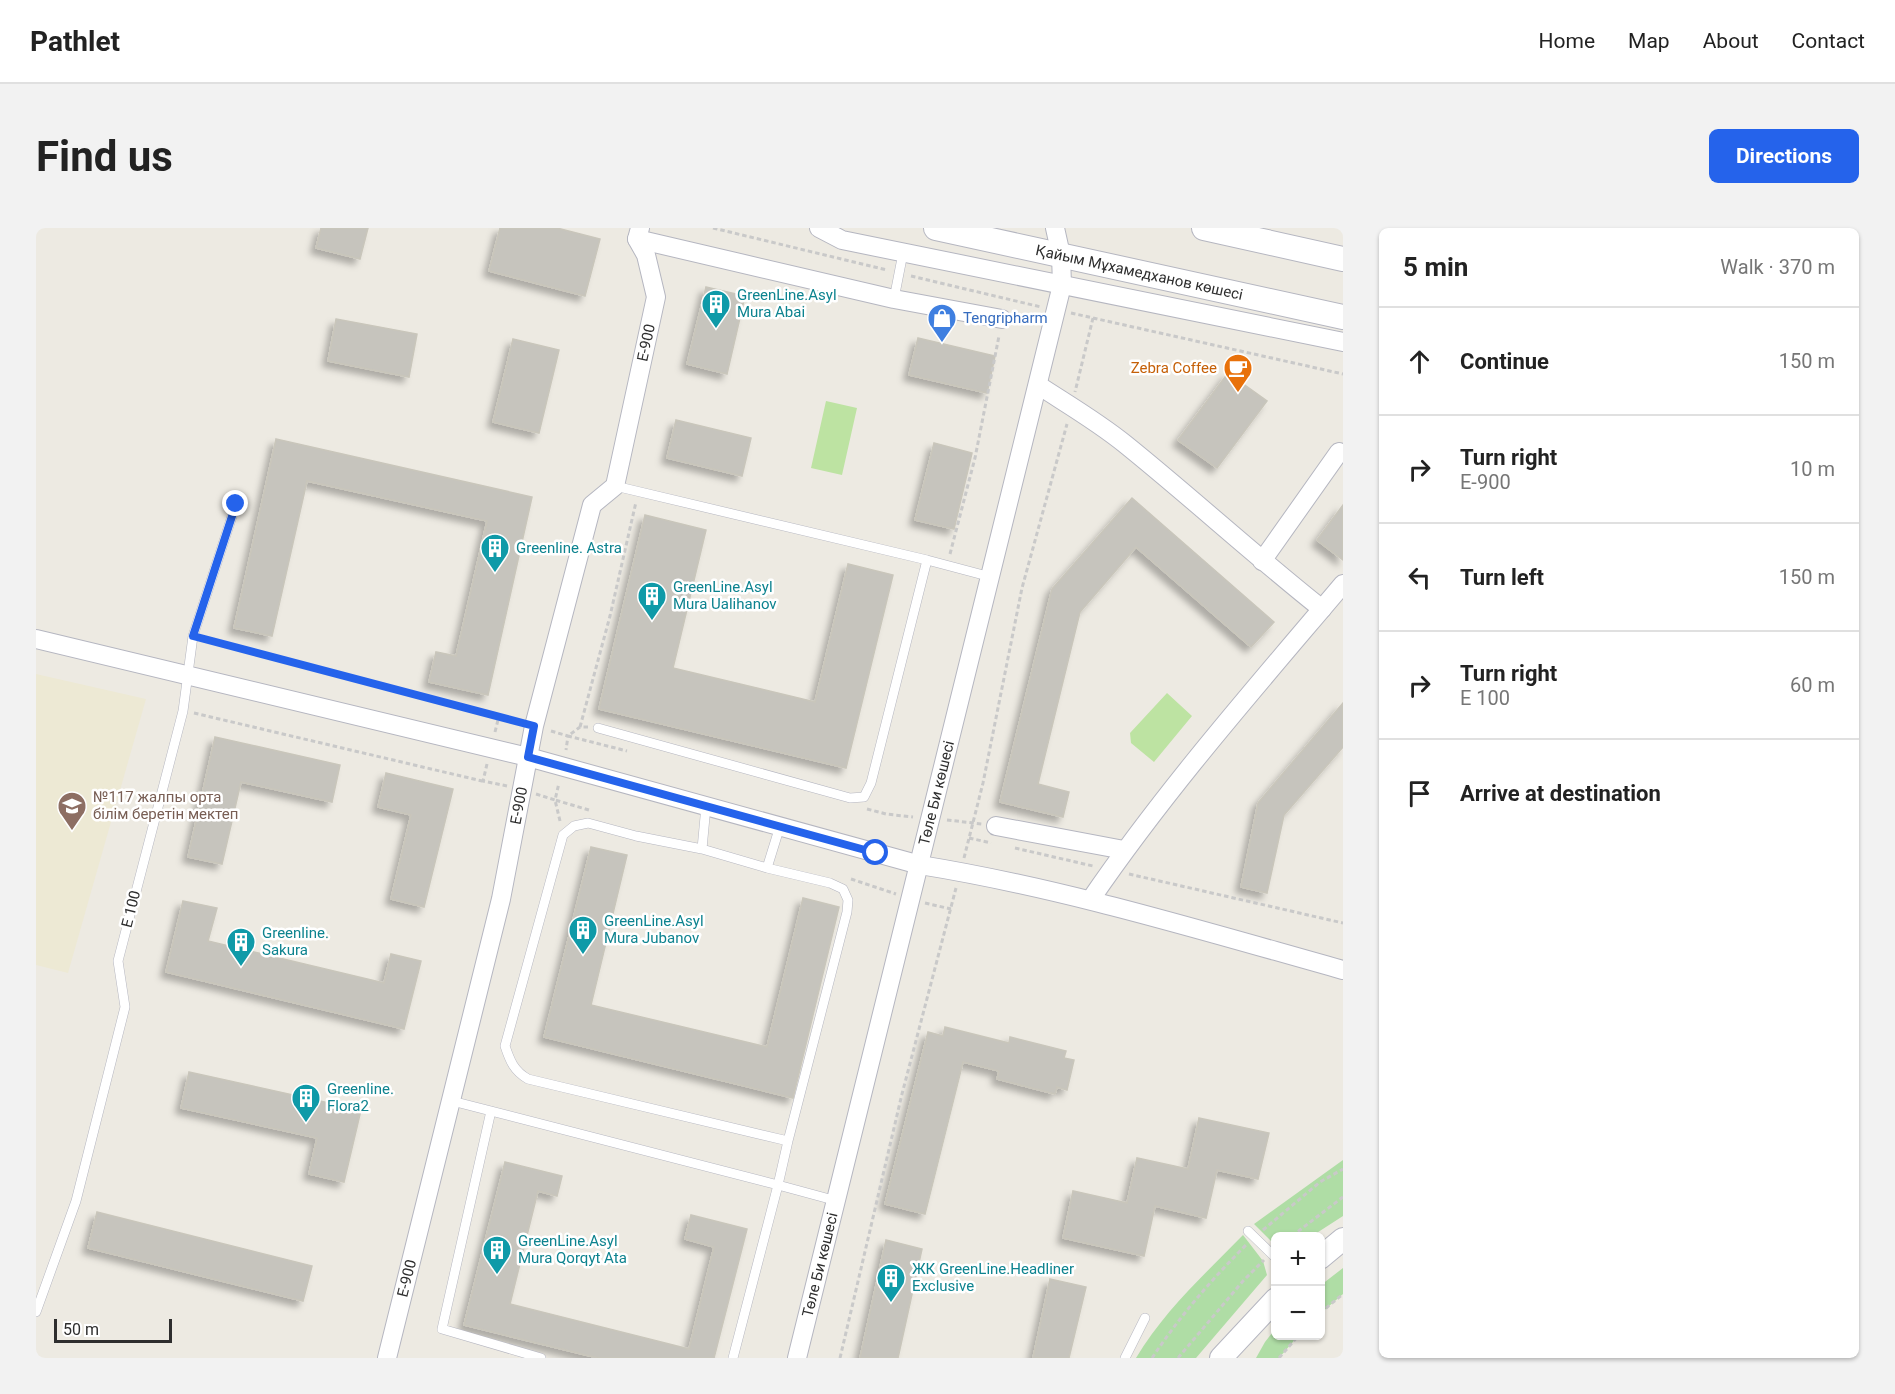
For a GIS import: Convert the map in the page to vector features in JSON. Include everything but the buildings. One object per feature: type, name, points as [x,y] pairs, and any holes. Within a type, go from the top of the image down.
[{"type":"main road","name":"Қайым Мұхамедханов көшесі","points":[[936,228],[1343,316]]},
{"type":"main road","points":[[1204,228],[1343,259]]},
{"type":"street","points":[[819,228],[842,240],[1343,342]]},
{"type":"street","name":"Төле Би көшесі","points":[[797,1358],[838,1201],[1062,285],[1062,255],[1054,228]]},
{"type":"street","points":[[638,233],[894,299],[1002,319]]},
{"type":"street","name":"E-900","points":[[387,1358],[501,899],[534,726],[592,505],[615,486],[656,297],[638,233]]},
{"type":"street","points":[[1038,385],[1125,444],[1322,609]]},
{"type":"street","points":[[1262,561],[1339,452]]},
{"type":"street","points":[[1091,900],[1124,850],[1178,780],[1343,584]]},
{"type":"street","points":[[36,639],[528,757],[920,864],[1091,900],[1343,970]]},
{"type":"street","points":[[996,826],[1124,850]]},
{"type":"street","points":[[1325,1254],[1343,1239]]},
{"type":"street","points":[[1221,1358],[1271,1303]]},
{"type":"lane","points":[[894,299],[903,253]]},
{"type":"lane","points":[[615,486],[991,577]]},
{"type":"lane","name":"E 100","points":[[36,1312],[76,1201],[125,1007],[118,961],[183,711],[193,636],[236,504]]},
{"type":"lane","points":[[598,728],[850,798],[864,797],[871,783],[927,560]]},
{"type":"lane","points":[[702,849],[706,806]]},
{"type":"lane","points":[[733,1358],[847,912],[848,900],[843,889],[830,883],[702,849],[588,824],[574,826],[563,834],[505,1046],[509,1059],[518,1073],[528,1079],[788,1142]]},
{"type":"lane","points":[[767,868],[780,826]]},
{"type":"lane","points":[[452,1101],[838,1201]]},
{"type":"lane","points":[[490,1111],[442,1329],[541,1358]]},
{"type":"lane","points":[[1251,1234],[1271,1254]]},
{"type":"lane","points":[[1125,1358],[1145,1318]]},
{"type":"path","points":[[712,228],[1006,299],[1343,374]]},
{"type":"path","points":[[1000,272],[1006,299]]},
{"type":"path","points":[[840,1358],[902,1094],[983,783],[1022,588],[1072,406],[1093,318]]},
{"type":"path","points":[[947,565],[975,458],[1002,319]]},
{"type":"path","points":[[580,727],[610,616],[639,492]]},
{"type":"path","points":[[193,636],[534,726]]},
{"type":"path","points":[[183,711],[483,781]]},
{"type":"path","points":[[969,838],[1002,845]]},
{"type":"path","points":[[1013,848],[1343,923]]},
{"type":"path","points":[[1152,1358],[1175,1323],[1251,1234],[1320,1182],[1343,1169]]},
{"type":"path","points":[[1297,1232],[1343,1197]]},
{"type":"path","points":[[1178,1358],[1243,1281],[1271,1258]]},
{"type":"path","points":[[1325,1309],[1343,1294]]},
{"type":"path","points":[[1279,1358],[1294,1340]]},
{"type":"shaded area","name":"№117 жалпы орта білім беретін мектеп","points":[[36,674],[146,699],[68,973],[36,965]]},
{"type":"green space","points":[[826,401],[857,408],[842,475],[811,468]]},
{"type":"green space","points":[[1167,693],[1192,716],[1154,762],[1131,743],[1130,733]]},
{"type":"green space","points":[[1343,1160],[1343,1216],[1318,1232],[1271,1232],[1271,1241],[1254,1224]]},
{"type":"green space","points":[[1243,1235],[1263,1261],[1267,1275],[1196,1358],[1136,1358],[1172,1309]]},
{"type":"green space","points":[[1343,1268],[1343,1294],[1325,1310],[1325,1286],[1325,1282]]},
{"type":"green space","points":[[1271,1334],[1271,1340],[1295,1340],[1279,1358],[1256,1358]]},
{"type":"place","name":"GreenLine.Asyl Mura Abai","points":[[716,330]]},
{"type":"place","name":"Tengripharm","points":[[942,344]]},
{"type":"place","name":"Zebra Coffee","points":[[1238,394]]},
{"type":"place","name":"Greenline. Astra","points":[[495,574]]},
{"type":"place","name":"GreenLine.Asyl Mura Ualihanov","points":[[652,622]]},
{"type":"place","name":"№117 жалпы орта білім беретін мектеп","points":[[72,832]]},
{"type":"place","name":"GreenLine.Asyl Mura Jubanov","points":[[583,956]]},
{"type":"place","name":"Greenline. Sakura","points":[[241,968]]},
{"type":"place","name":"Greenline. Flora2","points":[[306,1124]]},
{"type":"place","name":"GreenLine.Asyl Mura Qorqyt Ata","points":[[497,1276]]},
{"type":"place","name":"ЖК GreenLine.Headliner Exclusive","points":[[891,1304]]},
{"type":"route","points":[[236,504],[193,636],[534,726],[528,757],[876,853]]}]
